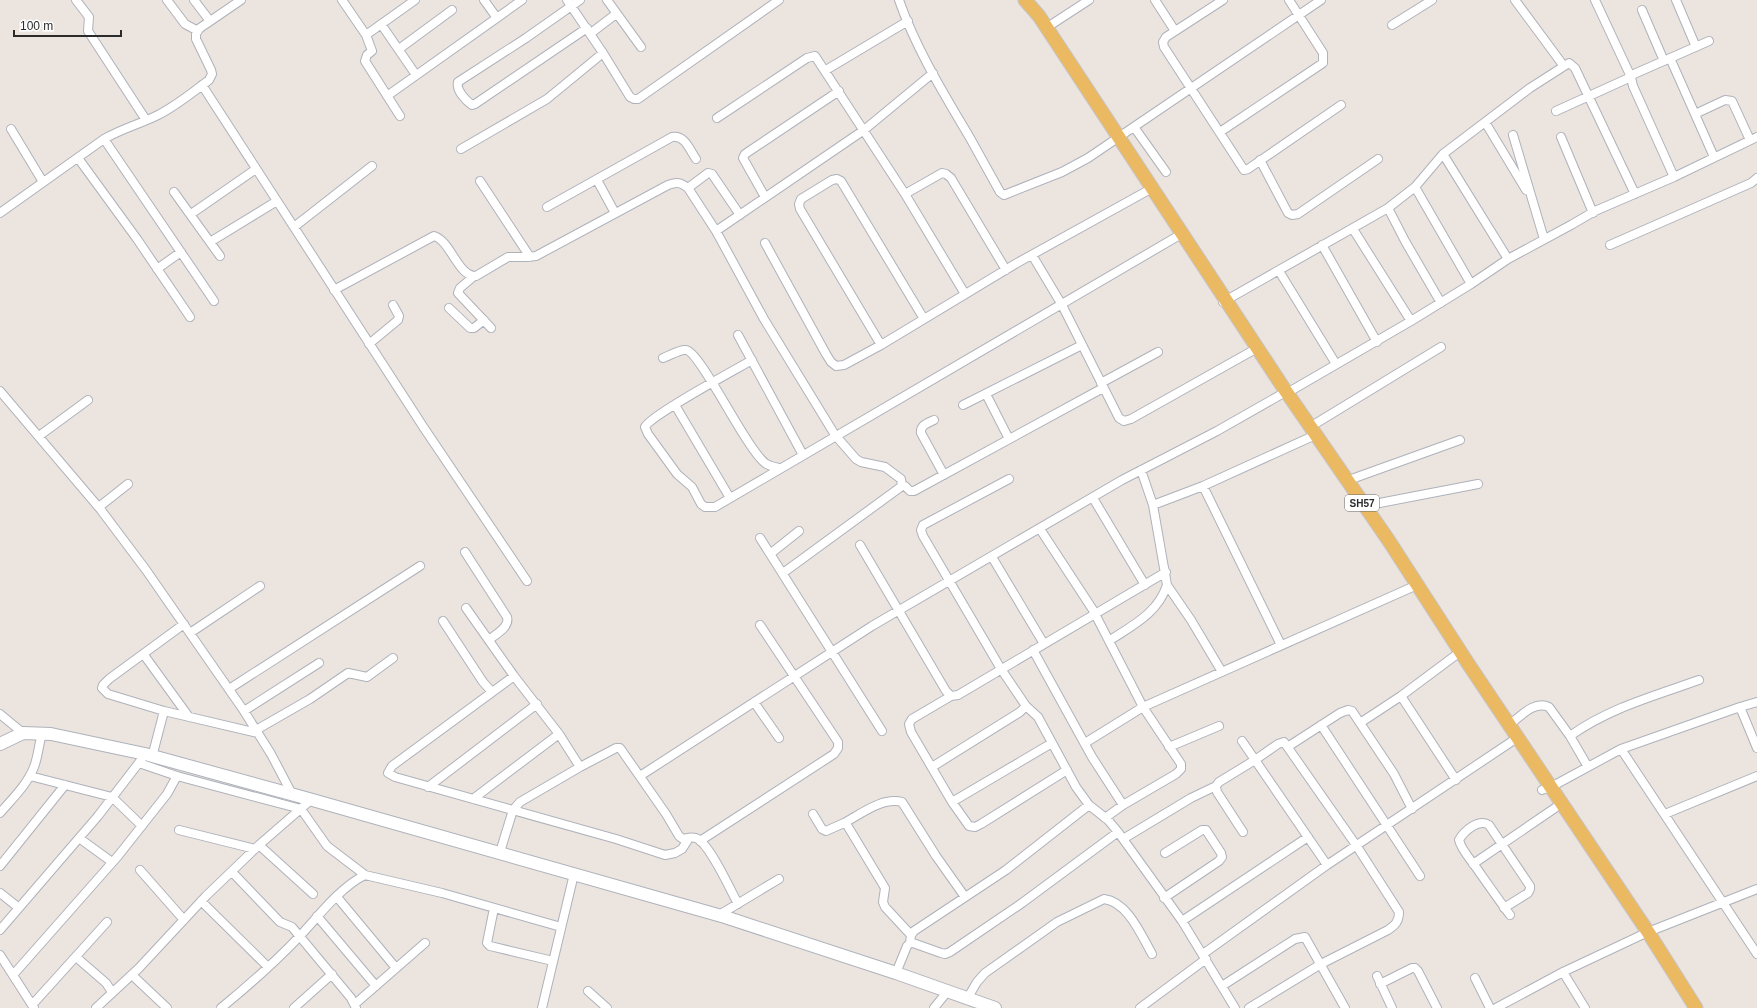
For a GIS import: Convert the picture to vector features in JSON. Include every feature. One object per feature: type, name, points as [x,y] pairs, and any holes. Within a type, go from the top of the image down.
[{"type":"main road","name":"SH57","points":[[1025,0],[1033,8],[1046,28],[1147,190],[1208,278]]},
{"type":"main road","name":"SH57","points":[[1025,0],[1033,18],[1208,278],[1252,351],[1364,506],[1413,586]]},
{"type":"main road","name":"SH57","points":[[1223,302],[1284,394]]},
{"type":"main road","name":"SH57","points":[[1311,432],[1546,789],[1644,934],[1689,1008]]},
{"type":"main road","name":"SH57","points":[[1457,654],[1509,725],[1514,740]]},
{"type":"main road","name":"SH57","points":[[1546,789],[1555,808],[1696,1008]]},
{"type":"street","points":[[76,0],[89,17],[88,31],[146,120]]},
{"type":"street","points":[[167,0],[185,24],[198,31]]},
{"type":"street","points":[[194,0],[210,21]]},
{"type":"street","points":[[0,213],[104,139],[122,129],[146,120],[169,108],[209,80],[212,74],[196,39],[198,31],[241,0]]},
{"type":"street","points":[[342,0],[366,35],[372,48],[372,51],[367,55],[365,61],[400,116]]},
{"type":"street","points":[[366,35],[415,0]]},
{"type":"street","points":[[484,0],[497,18]]},
{"type":"street","points":[[387,96],[522,0]]},
{"type":"street","points":[[580,0],[569,3],[526,38],[458,82],[458,89],[469,103],[472,105],[475,104],[616,14]]},
{"type":"street","points":[[607,0],[641,47]]},
{"type":"street","points":[[569,3],[604,52],[630,97],[638,99],[779,0]]},
{"type":"street","points":[[899,0],[943,94],[970,138],[1000,192],[1004,195],[1062,172],[1116,140],[1190,88],[1321,0]]},
{"type":"street","points":[[1046,28],[1089,0]]},
{"type":"street","points":[[1155,0],[1175,31]]},
{"type":"street","points":[[1223,0],[1166,37],[1163,42],[1164,47],[1244,170],[1342,105]]},
{"type":"street","points":[[1220,132],[1323,62],[1323,53],[1289,0]]},
{"type":"street","points":[[1392,25],[1432,0]]},
{"type":"street","points":[[1515,0],[1563,66]]},
{"type":"street","points":[[1595,0],[1631,77],[1633,86],[1674,177]]},
{"type":"street","points":[[1676,0],[1696,47]]},
{"type":"street","points":[[399,49],[452,10]]},
{"type":"street","points":[[1642,10],[1695,114],[1714,157]]},
{"type":"street","points":[[826,70],[908,21]]},
{"type":"street","points":[[381,24],[416,75]]},
{"type":"street","points":[[1556,111],[1709,41]]},
{"type":"street","points":[[461,149],[547,99],[604,52]]},
{"type":"street","points":[[717,118],[807,58],[816,56],[905,194],[965,294]]},
{"type":"street","points":[[1223,302],[1388,208],[1415,186],[1443,154],[1530,88],[1569,63],[1574,66],[1635,194]]},
{"type":"street","points":[[716,231],[864,130],[933,74]]},
{"type":"street","points":[[202,86],[424,428],[528,581]]},
{"type":"street","points":[[765,197],[743,158],[745,154],[839,91]]},
{"type":"street","points":[[640,776],[898,610],[1141,470],[1217,431],[1377,342],[1471,284],[1508,259],[1593,212],[1674,177],[1753,139],[1729,100],[1725,100],[1695,114]]},
{"type":"street","points":[[1486,122],[1534,202]]},
{"type":"street","points":[[1134,127],[1166,172]]},
{"type":"street","points":[[11,129],[43,182]]},
{"type":"street","points":[[1513,135],[1544,239]]},
{"type":"street","points":[[547,207],[672,137],[677,136],[682,138],[696,159]]},
{"type":"street","points":[[1560,137],[1593,212]]},
{"type":"street","points":[[104,139],[214,301]]},
{"type":"street","points":[[1443,154],[1508,259]]},
{"type":"street","points":[[78,158],[190,317]]},
{"type":"street","points":[[1260,160],[1288,213],[1292,215],[1298,214],[1378,159]]},
{"type":"street","points":[[294,227],[372,166]]},
{"type":"street","points":[[191,214],[256,169]]},
{"type":"street","points":[[688,188],[708,174],[712,174],[740,214]]},
{"type":"street","points":[[905,194],[942,174],[946,174],[951,178],[1006,270]]},
{"type":"street","points":[[1610,245],[1751,183],[1757,178]]},
{"type":"street","points":[[881,345],[800,210],[799,204],[801,199],[832,180],[837,179],[841,181],[924,319]]},
{"type":"street","points":[[597,180],[615,213]]},
{"type":"street","points":[[480,181],[530,257]]},
{"type":"street","points":[[491,328],[458,293],[460,288],[473,277],[478,276],[508,256],[536,256],[676,182],[688,188],[716,231],[764,319],[836,435],[856,459],[861,462],[881,466],[890,470],[901,478],[902,486]]},
{"type":"street","points":[[1415,186],[1471,284]]},
{"type":"street","points":[[765,243],[831,362],[836,366],[844,365],[881,345],[1006,270],[1147,190]]},
{"type":"street","points":[[174,192],[220,256]]},
{"type":"street","points":[[210,242],[277,201]]},
{"type":"street","points":[[1388,208],[1405,241],[1441,303]]},
{"type":"street","points":[[1353,229],[1411,321]]},
{"type":"street","points":[[334,290],[434,236],[438,237],[443,242],[467,274],[473,277]]},
{"type":"street","points":[[752,360],[675,405],[647,424],[646,427],[648,434],[677,474],[692,487],[701,504],[710,508],[730,498],[1178,236]]},
{"type":"street","points":[[1322,245],[1377,342]]},
{"type":"street","points":[[157,269],[181,252]]},
{"type":"street","points":[[1032,255],[1062,305],[1119,418],[1124,421],[1131,419],[1252,351]]},
{"type":"street","points":[[1279,271],[1336,364]]},
{"type":"street","points":[[369,344],[398,320],[399,316],[393,305]]},
{"type":"street","points":[[449,308],[470,328],[474,328],[484,320]]},
{"type":"street","points":[[738,335],[803,455]]},
{"type":"street","points":[[963,405],[1082,345]]},
{"type":"street","points":[[1153,505],[1204,486],[1311,432],[1441,347]]},
{"type":"street","points":[[663,358],[684,350],[691,352],[698,360],[753,449],[765,462],[779,468]]},
{"type":"street","points":[[902,486],[905,486],[910,491],[914,491],[1102,386],[1158,352]]},
{"type":"street","points":[[0,391],[99,507],[184,624],[244,711],[271,754],[292,794]]},
{"type":"street","points":[[986,394],[1009,438]]},
{"type":"street","points":[[39,436],[88,400]]},
{"type":"street","points":[[675,405],[730,498]]},
{"type":"street","points":[[934,420],[923,426],[921,433],[944,474]]},
{"type":"street","points":[[1346,481],[1460,440]]},
{"type":"street","points":[[1109,641],[1150,613],[1157,606],[1164,595],[1167,585],[1166,572],[1153,505],[1141,470]]},
{"type":"street","points":[[1010,479],[923,526],[921,530],[923,536],[1001,669],[1026,706],[1038,717],[1067,770],[1089,805],[1106,818],[1118,832],[1182,921],[1205,956],[1235,1008]]},
{"type":"street","points":[[99,507],[128,484]]},
{"type":"street","points":[[1364,506],[1478,484]]},
{"type":"street","points":[[782,573],[902,486]]},
{"type":"street","points":[[1204,486],[1280,645]]},
{"type":"street","points":[[1093,498],[1144,585]]},
{"type":"street","points":[[1040,529],[1095,614],[1143,707],[1181,764],[1181,769],[1176,774],[1123,805],[1106,818]]},
{"type":"street","points":[[770,554],[799,531]]},
{"type":"street","points":[[760,538],[882,731]]},
{"type":"street","points":[[860,545],[946,692],[951,696]]},
{"type":"street","points":[[465,552],[507,616],[508,621],[506,625],[489,640]]},
{"type":"street","points":[[992,556],[1044,644]]},
{"type":"street","points":[[229,689],[420,566]]},
{"type":"street","points":[[1067,770],[975,827],[969,826],[964,822],[952,802],[911,732],[909,724],[912,719],[951,696],[958,695],[1166,572]]},
{"type":"street","points":[[1167,585],[1192,620],[1222,672]]},
{"type":"street","points":[[190,633],[260,586]]},
{"type":"street","points":[[1085,743],[1143,707],[1413,586]]},
{"type":"street","points":[[466,608],[514,676],[559,734],[580,767]]},
{"type":"street","points":[[443,621],[483,682],[492,692]]},
{"type":"street","points":[[184,624],[109,680],[103,685],[102,688],[108,694],[164,711],[257,732],[345,675],[352,673],[367,677],[393,658]]},
{"type":"street","points":[[700,841],[834,754],[838,748],[838,742],[760,625]]},
{"type":"street","points":[[1033,650],[1085,743],[1123,805]]},
{"type":"street","points":[[1360,723],[1401,696],[1457,654]]},
{"type":"street","points":[[144,655],[189,717]]},
{"type":"street","points":[[244,711],[319,663]]},
{"type":"street","points":[[514,676],[392,766],[388,771],[390,775],[616,839],[665,855],[675,854],[682,849],[689,838]]},
{"type":"street","points":[[1570,736],[1589,722],[1604,714],[1699,680]]},
{"type":"street","points":[[1401,696],[1456,780]]},
{"type":"street","points":[[754,702],[779,738]]},
{"type":"street","points":[[1546,789],[1621,749],[1757,702]]},
{"type":"street","points":[[428,787],[537,704]]},
{"type":"street","points":[[1509,725],[1534,707],[1545,705],[1554,713],[1570,736],[1588,767]]},
{"type":"street","points":[[932,767],[1020,712],[1026,706]]},
{"type":"street","points":[[1740,707],[1757,748]]},
{"type":"street","points":[[1289,746],[1321,725],[1348,710],[1352,711],[1394,774],[1412,809]]},
{"type":"street","points":[[0,930],[98,816],[145,758],[164,711]]},
{"type":"street","points":[[0,714],[22,733]]},
{"type":"street","points":[[1321,725],[1420,876]]},
{"type":"street","points":[[1169,747],[1219,726]]},
{"type":"street","points":[[0,744],[22,733],[51,734],[292,794],[719,915],[896,972],[967,999],[981,1006],[995,1008]]},
{"type":"street","points":[[0,813],[23,786],[35,767],[42,734]]},
{"type":"street","points":[[473,799],[559,734]]},
{"type":"street","points":[[1140,1008],[1205,956],[1327,865],[1514,740]]},
{"type":"street","points":[[1242,741],[1327,865]]},
{"type":"street","points":[[1123,839],[1191,798],[1216,786],[1219,782],[1281,742],[1287,743],[1399,912],[1399,918],[1396,925],[1388,930],[1321,964],[1249,1008]]},
{"type":"street","points":[[952,802],[1052,743]]},
{"type":"street","points":[[500,852],[513,810],[520,802],[580,767],[616,748],[620,748],[640,776],[678,836],[683,839],[693,837],[700,841],[708,850],[738,904]]},
{"type":"street","points":[[1621,749],[1757,954]]},
{"type":"street","points":[[145,758],[178,776],[301,809],[327,846],[365,875],[442,893],[561,927]]},
{"type":"street","points":[[30,776],[112,797],[142,826]]},
{"type":"street","points":[[13,975],[142,826],[167,794],[178,776]]},
{"type":"street","points":[[1665,814],[1757,776]]},
{"type":"street","points":[[0,866],[65,785]]},
{"type":"street","points":[[1216,786],[1217,792],[1243,832]]},
{"type":"street","points":[[96,1008],[132,975],[201,901],[257,847],[312,800]]},
{"type":"street","points":[[813,814],[822,829],[826,831],[881,804],[896,800],[902,802],[936,856],[965,897]]},
{"type":"street","points":[[896,972],[907,946],[910,943],[911,935],[1006,870],[1089,805]]},
{"type":"street","points":[[1473,864],[1555,808]]},
{"type":"street","points":[[1504,908],[1528,892],[1530,886],[1489,825],[1485,822],[1479,822],[1462,835],[1459,840],[1460,844],[1473,864],[1504,908],[1510,915]]},
{"type":"street","points":[[844,823],[885,888],[885,908],[911,935]]},
{"type":"street","points":[[179,830],[257,847],[312,894]]},
{"type":"street","points":[[1164,898],[1219,861],[1222,857],[1206,830],[1202,830],[1165,852]]},
{"type":"street","points":[[910,943],[945,954],[950,952],[1022,903],[1118,832]]},
{"type":"street","points":[[1182,921],[1308,837]]},
{"type":"street","points":[[79,838],[112,862]]},
{"type":"street","points":[[140,870],[184,920]]},
{"type":"street","points":[[232,872],[280,922],[292,927],[332,974],[355,1006],[425,943]]},
{"type":"street","points":[[542,1008],[574,874]]},
{"type":"street","points":[[221,1008],[246,988],[268,967],[337,897],[365,875]]},
{"type":"street","points":[[719,915],[778,879]]},
{"type":"street","points":[[1496,1008],[1563,972],[1644,934],[1757,890]]},
{"type":"street","points":[[0,892],[19,908]]},
{"type":"street","points":[[337,897],[396,968]]},
{"type":"street","points":[[967,999],[977,982],[985,973],[1057,922],[1097,901],[1104,899],[1111,900],[1122,907],[1130,916],[1152,954]]},
{"type":"street","points":[[201,901],[268,967]]},
{"type":"street","points":[[494,908],[487,942],[490,946],[553,961]]},
{"type":"street","points":[[317,916],[376,986]]},
{"type":"street","points":[[0,955],[33,1007],[107,922]]},
{"type":"street","points":[[1222,986],[1300,937],[1305,937],[1308,939],[1343,1007]]},
{"type":"street","points":[[76,957],[106,983],[112,992]]},
{"type":"street","points":[[1392,1008],[1379,980],[1412,968],[1415,968],[1418,971],[1437,1008]]},
{"type":"street","points":[[1563,972],[1585,1008]]},
{"type":"street","points":[[294,1008],[332,974]]},
{"type":"street","points":[[132,975],[161,1000],[167,1008]]},
{"type":"street","points":[[1475,978],[1490,1008]]},
{"type":"street","points":[[588,991],[607,1008]]},
{"type":"street","points":[[934,1008],[947,992]]}]
